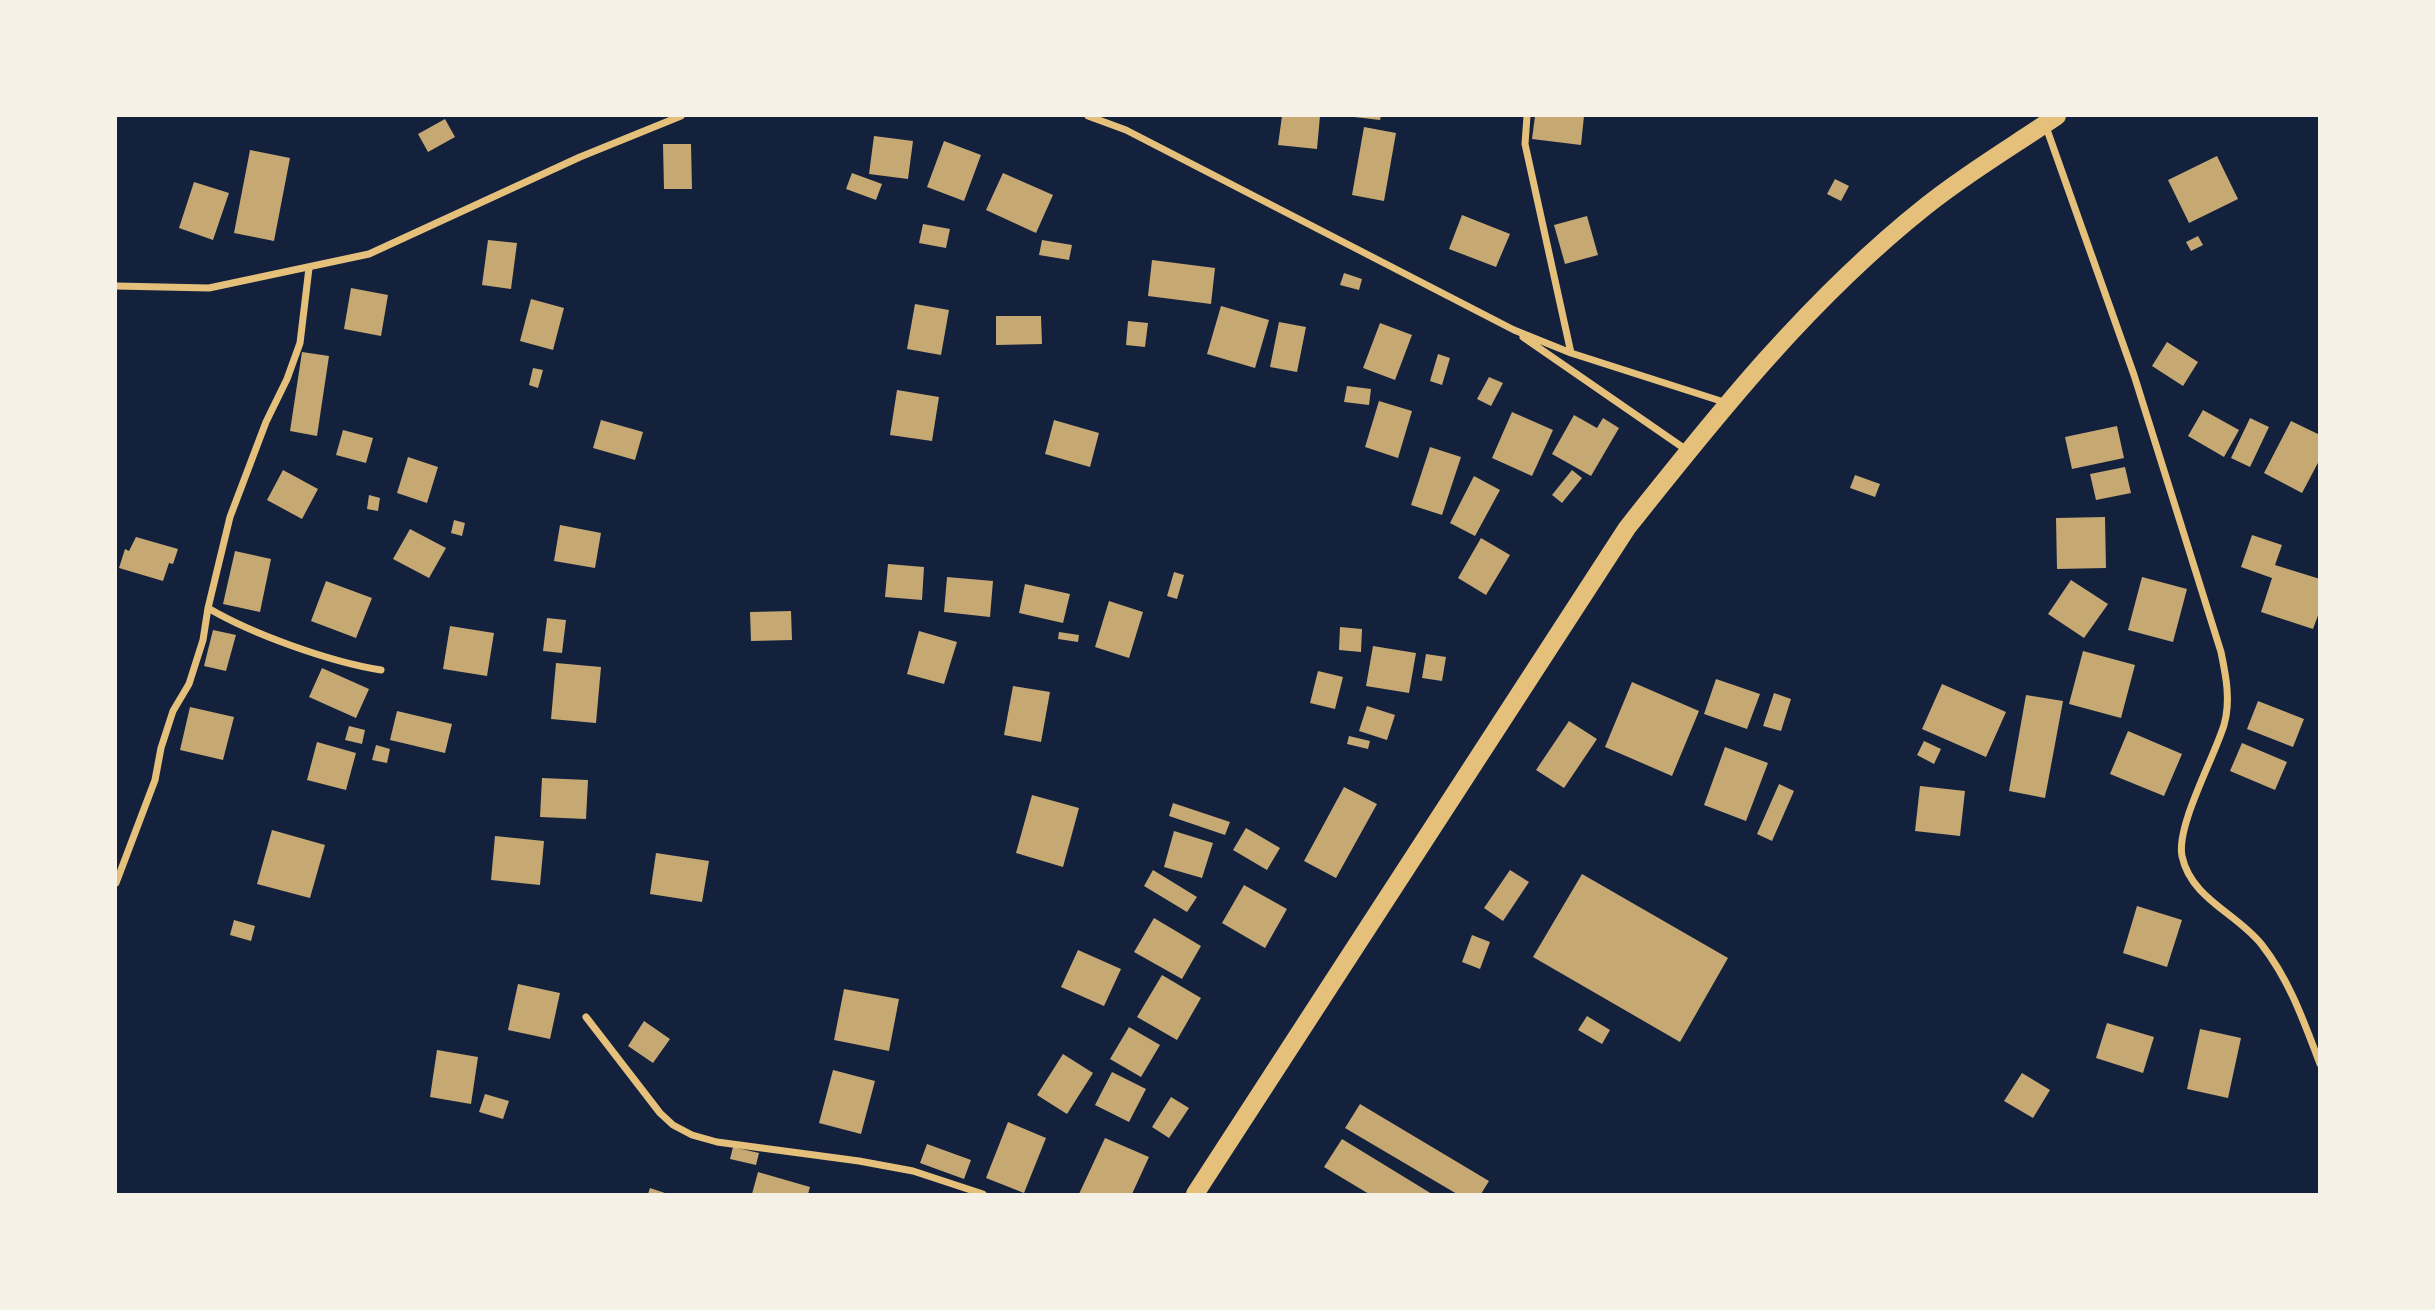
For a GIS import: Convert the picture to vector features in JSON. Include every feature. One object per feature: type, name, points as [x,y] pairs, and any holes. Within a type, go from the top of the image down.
[{"type":"highway","points":[[1195,1195],[1627,528],[1688,451],[1784,337],[1846,275],[1926,205],[2051,120]]},
{"type":"street","points":[[116,286],[209,288],[369,254],[580,157],[681,116]]},
{"type":"street","points":[[1088,116],[1138,136],[1514,330],[1571,353],[1728,403]]},
{"type":"street","points":[[1527,116],[1525,145],[1571,353]]},
{"type":"street","points":[[2051,120],[2134,374],[2223,664],[2228,689],[2224,723],[2185,825],[2182,852],[2187,873],[2199,891],[2260,943],[2278,969],[2296,1001],[2319,1064]]},
{"type":"street","points":[[116,883],[155,780],[161,748],[173,711],[189,684],[204,640],[208,608],[230,517],[262,430],[300,343],[309,268]]},
{"type":"street","points":[[1514,330],[1688,451]]},
{"type":"street","points":[[208,608],[247,628],[358,666],[381,670]]},
{"type":"street","points":[[586,1017],[660,1113],[673,1125],[692,1135],[717,1142],[913,1171],[983,1195]]},
{"type":"building","points":[[1282,116],[1320,116],[1317,149],[1278,145]]},
{"type":"building","points":[[1354,116],[1381,116],[1380,120]]},
{"type":"building","points":[[1535,116],[1584,116],[1581,145],[1532,139]]},
{"type":"building","points":[[445,119],[455,137],[428,152],[418,134]]},
{"type":"building","points":[[1364,127],[1396,133],[1384,201],[1352,195]]},
{"type":"building","points":[[874,136],[913,141],[908,179],[869,174]]},
{"type":"building","points":[[944,141],[981,155],[964,201],[927,187]]},
{"type":"building","points":[[663,144],[691,144],[692,189],[664,189]]},
{"type":"building","points":[[250,150],[290,158],[274,241],[234,233]]},
{"type":"building","points":[[2217,156],[2238,199],[2189,223],[2168,180]]},
{"type":"building","points":[[852,173],[882,184],[876,200],[846,189]]},
{"type":"building","points":[[1003,173],[1053,195],[1036,233],[986,210]]},
{"type":"building","points":[[1835,179],[1849,186],[1841,201],[1827,194]]},
{"type":"building","points":[[194,182],[229,193],[213,240],[179,228]]},
{"type":"building","points":[[1462,215],[1510,234],[1496,267],[1449,249]]},
{"type":"building","points":[[1587,216],[1598,255],[1565,264],[1554,225]]},
{"type":"building","points":[[923,224],[950,229],[946,248],[919,243]]},
{"type":"building","points":[[2198,236],[2203,245],[2191,251],[2186,242]]},
{"type":"building","points":[[488,240],[517,243],[511,289],[482,285]]},
{"type":"building","points":[[1042,240],[1072,245],[1069,260],[1039,255]]},
{"type":"building","points":[[1152,260],[1215,268],[1211,304],[1148,296]]},
{"type":"building","points":[[1344,273],[1362,279],[1359,290],[1340,285]]},
{"type":"building","points":[[351,288],[388,295],[381,336],[344,329]]},
{"type":"building","points":[[531,299],[564,308],[553,350],[520,341]]},
{"type":"building","points":[[915,304],[949,310],[941,355],[907,349]]},
{"type":"building","points":[[1221,306],[1269,320],[1255,368],[1207,354]]},
{"type":"building","points":[[996,316],[1041,316],[1042,344],[996,345]]},
{"type":"building","points":[[1128,321],[1148,323],[1145,347],[1126,345]]},
{"type":"building","points":[[1279,322],[1306,327],[1297,372],[1270,367]]},
{"type":"building","points":[[1380,323],[1412,335],[1395,380],[1363,368]]},
{"type":"building","points":[[2167,342],[2198,362],[2183,386],[2152,366]]},
{"type":"building","points":[[302,352],[329,356],[317,436],[290,431]]},
{"type":"building","points":[[1438,354],[1450,358],[1442,385],[1430,381]]},
{"type":"building","points":[[533,368],[543,370],[538,388],[529,385]]},
{"type":"building","points":[[1489,377],[1503,383],[1491,406],[1477,399]]},
{"type":"building","points":[[1347,386],[1371,389],[1369,405],[1344,402]]},
{"type":"building","points":[[897,390],[939,397],[932,441],[890,435]]},
{"type":"building","points":[[1379,401],[1412,411],[1398,458],[1365,447]]},
{"type":"building","points":[[2203,410],[2239,430],[2224,457],[2188,436]]},
{"type":"building","points":[[1512,412],[1553,430],[1532,476],[1492,458]]},
{"type":"building","points":[[1574,415],[1597,428],[1603,418],[1619,428],[1591,476],[1552,454]]},
{"type":"building","points":[[2250,418],[2269,427],[2250,467],[2231,458]]},
{"type":"building","points":[[601,420],[643,432],[635,460],[593,448]]},
{"type":"building","points":[[1054,420],[1099,433],[1090,467],[1045,454]]},
{"type":"building","points":[[2291,421],[2320,435],[2320,459],[2302,493],[2264,473]]},
{"type":"building","points":[[2117,426],[2124,458],[2072,469],[2065,437]]},
{"type":"building","points":[[343,430],[373,438],[366,463],[336,455]]},
{"type":"building","points":[[1430,447],[1461,457],[1442,515],[1411,505]]},
{"type":"building","points":[[408,457],[438,467],[427,503],[397,493]]},
{"type":"building","points":[[2125,467],[2131,493],[2096,500],[2090,474]]},
{"type":"building","points":[[283,470],[318,489],[302,519],[267,500]]},
{"type":"building","points":[[1572,470],[1582,478],[1562,503],[1552,495]]},
{"type":"building","points":[[1855,475],[1880,484],[1875,497],[1850,488]]},
{"type":"building","points":[[1474,476],[1500,490],[1475,536],[1450,523]]},
{"type":"building","points":[[369,495],[380,498],[378,511],[367,509]]},
{"type":"building","points":[[2105,517],[2106,568],[2057,569],[2056,518]]},
{"type":"building","points":[[454,520],[465,523],[462,536],[451,533]]},
{"type":"building","points":[[560,525],[601,533],[595,568],[554,561]]},
{"type":"building","points":[[410,529],[446,548],[429,578],[393,559]]},
{"type":"building","points":[[2252,535],[2282,545],[2275,565],[2320,579],[2320,610],[2313,629],[2261,612],[2272,578],[2241,567]]},
{"type":"building","points":[[136,537],[178,549],[173,564],[169,563],[163,581],[119,568],[125,549],[129,551]]},
{"type":"building","points":[[1481,538],[1510,555],[1486,595],[1458,578]]},
{"type":"building","points":[[235,551],[271,559],[260,612],[223,604]]},
{"type":"building","points":[[888,564],[924,567],[922,600],[885,597]]},
{"type":"building","points":[[1174,572],[1184,575],[1177,599],[1167,596]]},
{"type":"building","points":[[947,577],[993,581],[990,617],[944,612]]},
{"type":"building","points":[[2142,577],[2187,589],[2173,642],[2128,630]]},
{"type":"building","points":[[2071,580],[2108,604],[2084,638],[2048,614]]},
{"type":"building","points":[[326,581],[372,598],[356,638],[311,621]]},
{"type":"building","points":[[1025,584],[1070,594],[1063,623],[1019,613]]},
{"type":"building","points":[[1109,601],[1143,612],[1129,658],[1095,647]]},
{"type":"building","points":[[791,611],[792,640],[751,641],[750,612]]},
{"type":"building","points":[[547,618],[566,620],[562,653],[543,651]]},
{"type":"building","points":[[450,626],[494,633],[487,676],[443,669]]},
{"type":"building","points":[[1340,627],[1362,629],[1361,652],[1339,650]]},
{"type":"building","points":[[213,630],[236,635],[226,671],[204,666]]},
{"type":"building","points":[[919,631],[957,642],[944,684],[907,674]]},
{"type":"building","points":[[1059,632],[1079,635],[1078,642],[1058,639]]},
{"type":"building","points":[[1373,646],[1416,653],[1409,693],[1366,686]]},
{"type":"building","points":[[2083,651],[2135,665],[2121,718],[2069,704]]},
{"type":"building","points":[[1426,654],[1446,657],[1442,681],[1422,678]]},
{"type":"building","points":[[556,663],[601,667],[596,723],[551,719]]},
{"type":"building","points":[[322,668],[369,689],[356,718],[309,697]]},
{"type":"building","points":[[1318,671],[1343,677],[1335,709],[1310,703]]},
{"type":"building","points":[[1716,679],[1760,694],[1747,729],[1704,714]]},
{"type":"building","points":[[1632,682],[1699,711],[1672,776],[1605,747]]},
{"type":"building","points":[[1942,684],[2006,712],[1986,757],[1922,729]]},
{"type":"building","points":[[1013,686],[1050,692],[1041,742],[1004,735]]},
{"type":"building","points":[[1774,693],[1791,699],[1781,731],[1763,726]]},
{"type":"building","points":[[2026,695],[2063,701],[2045,798],[2009,791]]},
{"type":"building","points":[[2258,701],[2304,719],[2293,747],[2247,729]]},
{"type":"building","points":[[1367,706],[1395,715],[1387,740],[1359,731]]},
{"type":"building","points":[[190,707],[234,717],[223,760],[180,750]]},
{"type":"building","points":[[397,711],[452,724],[445,753],[390,740]]},
{"type":"building","points":[[1569,721],[1597,739],[1564,788],[1536,770]]},
{"type":"building","points":[[349,726],[365,730],[362,744],[345,740]]},
{"type":"building","points":[[2128,731],[2182,754],[2164,796],[2110,774]]},
{"type":"building","points":[[1349,736],[1370,741],[1368,749],[1347,744]]},
{"type":"building","points":[[1924,741],[1941,749],[1934,764],[1917,755]]},
{"type":"building","points":[[317,742],[356,753],[346,790],[307,780]]},
{"type":"building","points":[[2242,743],[2287,762],[2275,790],[2230,771]]},
{"type":"building","points":[[376,745],[390,749],[387,763],[372,760]]},
{"type":"building","points":[[1725,747],[1768,763],[1746,821],[1704,805]]},
{"type":"building","points":[[542,778],[588,780],[586,819],[540,817]]},
{"type":"building","points":[[1779,784],[1794,791],[1772,841],[1757,834]]},
{"type":"building","points":[[1920,786],[1965,791],[1960,836],[1915,831]]},
{"type":"building","points":[[1344,787],[1377,804],[1336,878],[1304,861]]},
{"type":"building","points":[[1032,795],[1079,808],[1063,867],[1016,853]]},
{"type":"building","points":[[1173,803],[1230,822],[1225,835],[1169,816]]},
{"type":"building","points":[[1246,828],[1280,848],[1267,870],[1233,850]]},
{"type":"building","points":[[272,830],[325,845],[310,898],[257,884]]},
{"type":"building","points":[[1174,831],[1213,843],[1202,878],[1164,867]]},
{"type":"building","points":[[495,836],[544,841],[540,885],[491,880]]},
{"type":"building","points":[[656,853],[709,861],[702,902],[650,894]]},
{"type":"building","points":[[1153,870],[1197,897],[1187,912],[1144,886]]},
{"type":"building","points":[[1510,870],[1529,882],[1503,921],[1484,908]]},
{"type":"building","points":[[1582,874],[1728,958],[1680,1042],[1533,957]]},
{"type":"building","points":[[1244,885],[1287,909],[1265,948],[1222,923]]},
{"type":"building","points":[[2137,906],[2182,920],[2167,967],[2123,953]]},
{"type":"building","points":[[1154,918],[1201,946],[1182,979],[1134,952]]},
{"type":"building","points":[[234,920],[255,926],[251,941],[230,935]]},
{"type":"building","points":[[1472,935],[1490,942],[1480,969],[1462,962]]},
{"type":"building","points":[[1078,950],[1121,969],[1104,1006],[1061,987]]},
{"type":"building","points":[[1162,975],[1201,998],[1177,1040],[1137,1017]]},
{"type":"building","points":[[518,984],[560,993],[550,1039],[508,1030]]},
{"type":"building","points":[[844,989],[899,999],[889,1051],[834,1040]]},
{"type":"building","points":[[1587,1016],[1610,1030],[1602,1044],[1578,1030]]},
{"type":"building","points":[[644,1021],[670,1039],[653,1063],[628,1046]]},
{"type":"building","points":[[2107,1023],[2154,1037],[2143,1073],[2096,1058]]},
{"type":"building","points":[[1129,1027],[1160,1045],[1141,1077],[1110,1059]]},
{"type":"building","points":[[2200,1029],[2241,1038],[2228,1098],[2187,1089]]},
{"type":"building","points":[[437,1050],[478,1057],[471,1104],[430,1097]]},
{"type":"building","points":[[1063,1054],[1093,1073],[1067,1114],[1037,1095]]},
{"type":"building","points":[[833,1070],[875,1081],[861,1134],[819,1123]]},
{"type":"building","points":[[1112,1072],[1146,1089],[1129,1122],[1095,1105]]},
{"type":"building","points":[[2022,1073],[2050,1090],[2033,1118],[2004,1101]]},
{"type":"building","points":[[485,1094],[509,1101],[503,1119],[479,1112]]},
{"type":"building","points":[[1171,1097],[1189,1108],[1169,1138],[1152,1127]]},
{"type":"building","points":[[1360,1104],[1489,1181],[1481,1194],[1457,1194],[1345,1128]]},
{"type":"building","points":[[1008,1122],[1046,1138],[1024,1193],[986,1178]]},
{"type":"building","points":[[1105,1138],[1149,1157],[1132,1194],[1079,1194]]},
{"type":"building","points":[[1342,1139],[1432,1194],[1369,1194],[1324,1167]]},
{"type":"building","points":[[927,1144],[971,1160],[964,1179],[920,1163]]},
{"type":"building","points":[[733,1147],[759,1153],[756,1165],[730,1159]]},
{"type":"building","points":[[758,1172],[810,1187],[808,1194],[752,1194]]},
{"type":"building","points":[[650,1188],[668,1194],[648,1194]]}]
